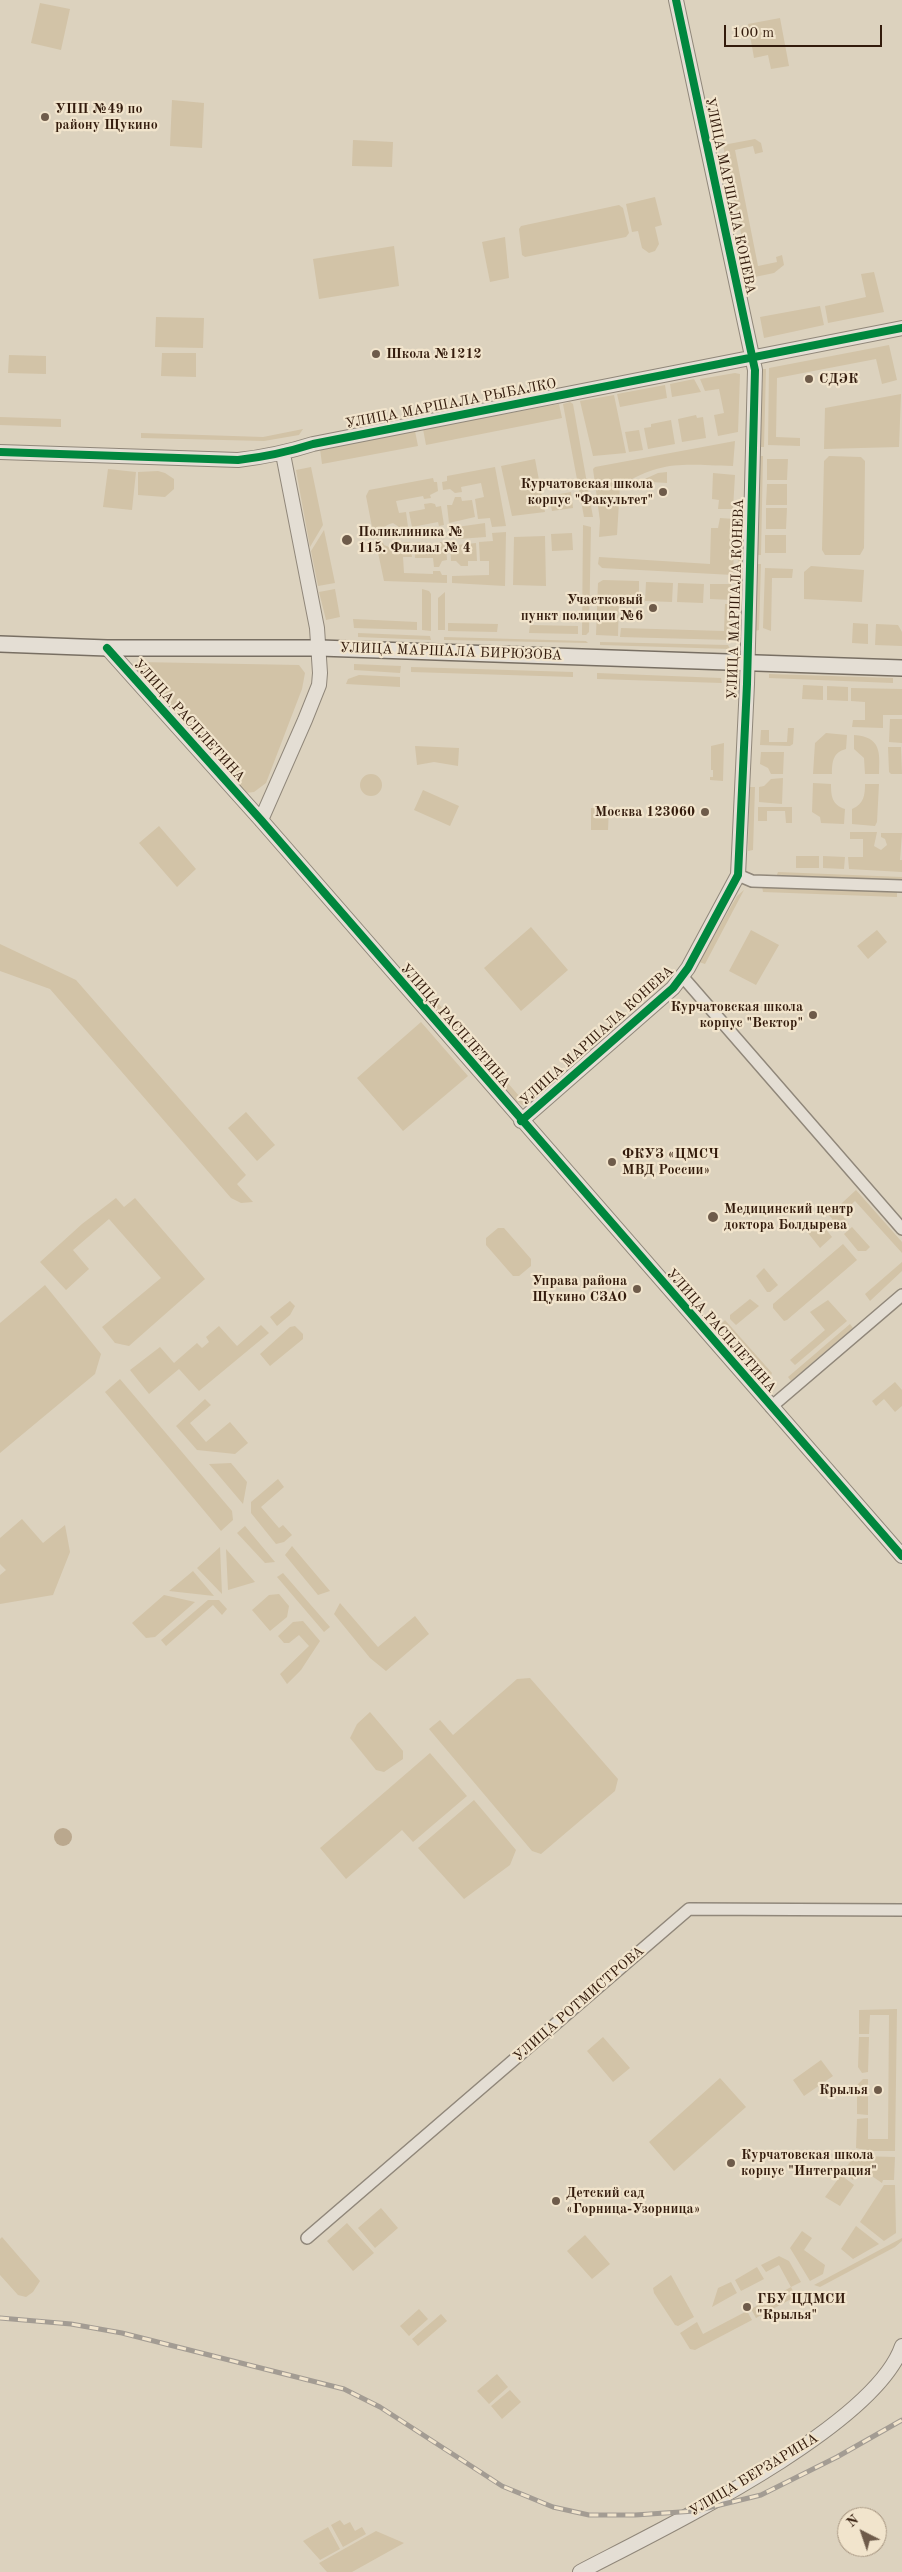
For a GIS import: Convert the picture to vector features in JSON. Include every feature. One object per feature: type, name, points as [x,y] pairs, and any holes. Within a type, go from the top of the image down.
[{"type":"main road","name":"УЛИЦА МАРШАЛА БИРЮЗОВА","points":[[0,644],[107,648],[320,648],[902,668]]},
{"type":"street","name":"УЛИЦА МАРШАЛА КОНЕВА","points":[[521,1121],[673,988],[682,976],[738,875],[747,662],[754,370],[676,0]]},
{"type":"street","name":"УЛИЦА МАРШАЛА РЫБАЛКО","points":[[0,452],[238,460],[282,454],[313,444],[902,328]]},
{"type":"street","points":[[261,820],[319,684],[320,648],[282,454]]},
{"type":"street","name":"УЛИЦА РАСПЛЕТИНА","points":[[107,648],[261,820],[521,1121],[902,1556]]},
{"type":"street","points":[[738,875],[752,881],[902,886]]},
{"type":"street","points":[[682,976],[902,1229]]},
{"type":"street","points":[[771,1407],[902,1295]]},
{"type":"street","name":"УЛИЦА РОТМИСТРОВА","points":[[307,2238],[690,1910],[902,1910]]},
{"type":"street","name":"УЛИЦА БЕРЗАРИНА","points":[[580,2572],[695,2511],[814,2440],[844,2416],[892,2369],[902,2346]]},
{"type":"shaded area","points":[[40,3],[70,9],[61,50],[31,43]]},
{"type":"shaded area","points":[[780,18],[789,66],[771,69],[768,55],[754,58],[748,24]]},
{"type":"shaded area","points":[[172,100],[204,103],[202,148],[170,146]]},
{"type":"shaded area","points":[[755,139],[761,143],[763,152],[755,154],[753,146],[735,150],[758,266],[777,262],[776,257],[782,255],[784,265],[774,273],[750,278],[723,145]]},
{"type":"shaded area","points":[[353,140],[393,142],[392,167],[352,166]]},
{"type":"shaded area","points":[[655,197],[662,225],[655,227],[659,244],[655,251],[649,253],[642,248],[638,231],[632,232],[626,204]]},
{"type":"shaded area","points":[[619,205],[623,208],[629,233],[626,237],[525,257],[522,255],[519,229],[521,226]]},
{"type":"shaded area","points":[[505,237],[509,278],[490,282],[482,242]]},
{"type":"shaded area","points":[[394,246],[399,286],[319,299],[313,259]]},
{"type":"shaded area","points":[[874,272],[884,312],[828,323],[825,306],[866,297],[861,274]]},
{"type":"shaded area","points":[[820,306],[824,325],[764,338],[760,317]]},
{"type":"shaded area","points":[[156,317],[204,318],[203,348],[155,347]]},
{"type":"shaded area","points":[[889,345],[897,380],[882,384],[876,359],[777,378],[776,437],[800,438],[800,446],[768,445],[769,368]]},
{"type":"shaded area","points":[[162,353],[196,353],[196,377],[161,376]]},
{"type":"shaded area","points":[[9,355],[46,356],[46,374],[8,373]]},
{"type":"shaded area","points":[[763,369],[766,369],[764,447],[760,447]]},
{"type":"shaded area","points":[[735,373],[740,374],[738,432],[718,436],[714,415],[724,413],[719,389],[705,391],[700,379]]},
{"type":"shaded area","points":[[694,379],[701,392],[672,397],[670,384]]},
{"type":"shaded area","points":[[665,385],[667,398],[620,407],[617,394]]},
{"type":"shaded area","points":[[901,394],[899,447],[824,449],[825,408]]},
{"type":"shaded area","points":[[614,395],[626,453],[593,456],[580,401]]},
{"type":"shaded area","points":[[570,402],[573,404],[593,517],[584,517],[563,404]]},
{"type":"shaded area","points":[[559,404],[562,418],[426,445],[423,429]]},
{"type":"shaded area","points":[[696,415],[697,418],[703,417],[706,438],[682,442],[678,419]]},
{"type":"shaded area","points":[[0,417],[61,419],[61,427],[0,425]]},
{"type":"shaded area","points":[[671,420],[675,444],[648,449],[644,428],[651,427],[651,424]]},
{"type":"shaded area","points":[[303,429],[299,435],[264,441],[141,438],[141,433],[263,437]]},
{"type":"shaded area","points":[[639,430],[643,450],[629,452],[625,432]]},
{"type":"shaded area","points":[[415,431],[418,446],[322,464],[320,449]]},
{"type":"shaded area","points":[[735,441],[733,466],[687,465],[662,468],[635,477],[620,486],[617,535],[599,537],[600,521],[593,469],[595,467]]},
{"type":"shaded area","points":[[759,456],[763,456],[761,555],[757,555]]},
{"type":"shaded area","points":[[829,456],[861,457],[865,461],[864,548],[860,555],[825,555],[822,550],[824,461]]},
{"type":"shaded area","points":[[535,459],[545,512],[512,516],[501,466]]},
{"type":"shaded area","points":[[767,459],[788,459],[787,480],[767,480]]},
{"type":"shaded area","points":[[311,467],[323,525],[310,547],[296,470]]},
{"type":"shaded area","points":[[495,467],[506,526],[492,527],[490,518],[478,519],[475,499],[484,497],[481,483],[461,487],[462,492],[455,493],[450,489],[443,490],[442,482],[447,481],[447,476]]},
{"type":"shaded area","points":[[108,469],[136,472],[132,510],[103,507]]},
{"type":"shaded area","points":[[158,471],[174,479],[174,489],[165,497],[138,495],[138,472]]},
{"type":"shaded area","points":[[667,472],[667,483],[652,482],[652,487],[634,486],[633,489],[627,489],[627,487],[658,473]]},
{"type":"shaded area","points":[[713,473],[735,475],[733,509],[718,509],[719,500],[712,499]]},
{"type":"shaded area","points":[[433,478],[434,482],[437,482],[438,491],[430,495],[431,498],[424,499],[423,496],[396,501],[399,513],[406,512],[408,527],[402,529],[393,523],[385,527],[381,535],[377,536],[376,532],[373,532],[366,496],[369,490]]},
{"type":"shaded area","points":[[767,484],[787,484],[787,505],[766,505]]},
{"type":"shaded area","points":[[571,492],[573,508],[552,511],[549,496]]},
{"type":"shaded area","points":[[455,497],[461,497],[462,501],[472,500],[475,517],[449,523],[447,505],[452,505]]},
{"type":"shaded area","points":[[424,504],[435,504],[436,507],[441,506],[444,525],[439,526],[438,522],[412,527],[409,512],[425,509]]},
{"type":"shaded area","points":[[766,508],[787,508],[786,529],[766,529]]},
{"type":"shaded area","points":[[740,517],[745,519],[744,575],[738,575]]},
{"type":"shaded area","points":[[720,518],[735,519],[733,575],[602,568],[598,564],[599,557],[710,564],[711,528],[718,528]]},
{"type":"shaded area","points":[[485,523],[486,537],[458,539],[459,531],[457,527]]},
{"type":"shaded area","points":[[583,525],[591,527],[589,632],[586,635],[582,635]]},
{"type":"shaded area","points":[[324,530],[335,583],[318,586],[311,551]]},
{"type":"shaded area","points":[[506,532],[505,586],[452,583],[452,576],[489,575],[489,561],[480,561],[479,542],[493,541],[492,533]]},
{"type":"shaded area","points":[[572,533],[573,550],[552,551],[551,534]]},
{"type":"shaded area","points":[[765,535],[786,535],[786,553],[765,553]]},
{"type":"shaded area","points":[[545,536],[546,586],[513,585],[514,537]]},
{"type":"shaded area","points":[[377,539],[381,539],[384,545],[394,549],[404,542],[410,542],[412,557],[403,557],[404,573],[433,574],[433,571],[440,571],[442,575],[447,575],[447,583],[384,581],[376,543],[378,543]]},
{"type":"shaded area","points":[[420,542],[420,546],[439,545],[440,542],[446,542],[447,560],[442,561],[439,567],[434,567],[433,558],[415,558],[414,543]]},
{"type":"shaded area","points":[[450,542],[457,542],[457,545],[476,543],[477,561],[468,561],[468,566],[461,566],[456,561],[451,561]]},
{"type":"shaded area","points":[[756,564],[761,564],[759,630],[755,631]]},
{"type":"shaded area","points":[[811,566],[864,570],[862,602],[804,599],[804,572]]},
{"type":"shaded area","points":[[765,568],[793,569],[792,578],[772,578],[771,631],[763,628]]},
{"type":"shaded area","points":[[603,580],[639,581],[639,597],[619,597],[618,636],[596,635],[598,583]]},
{"type":"shaded area","points":[[646,582],[673,583],[672,602],[645,601]]},
{"type":"shaded area","points":[[678,583],[704,584],[703,603],[677,602]]},
{"type":"shaded area","points":[[710,584],[731,584],[732,600],[710,599]]},
{"type":"shaded area","points":[[335,589],[340,617],[326,620],[319,592]]},
{"type":"shaded area","points":[[422,589],[429,591],[431,594],[431,631],[422,630]]},
{"type":"shaded area","points":[[445,592],[445,630],[438,630],[438,598]]},
{"type":"shaded area","points":[[725,604],[732,604],[731,640],[620,637],[621,628],[724,631]]},
{"type":"shaded area","points":[[353,619],[417,622],[417,630],[354,628]]},
{"type":"shaded area","points":[[448,623],[498,624],[497,632],[448,631]]},
{"type":"shaded area","points":[[853,623],[868,624],[868,644],[852,643]]},
{"type":"shaded area","points":[[876,624],[898,625],[902,632],[902,646],[875,645]]},
{"type":"shaded area","points":[[530,625],[578,626],[578,634],[529,633]]},
{"type":"shaded area","points":[[358,633],[430,636],[431,640],[358,637]]},
{"type":"shaded area","points":[[444,637],[586,641],[588,643],[444,640]]},
{"type":"shaded area","points":[[600,642],[728,645],[730,649],[600,645]]},
{"type":"shaded area","points":[[138,662],[299,665],[305,673],[302,689],[266,783],[254,792],[245,793],[137,674],[135,667]]},
{"type":"shaded area","points":[[354,664],[401,666],[400,673],[354,670]]},
{"type":"shaded area","points":[[411,667],[573,672],[573,677],[411,672]]},
{"type":"shaded area","points":[[597,673],[721,678],[722,683],[597,679]]},
{"type":"shaded area","points":[[769,674],[893,678],[893,683],[769,678]]},
{"type":"shaded area","points":[[359,675],[400,677],[400,687],[346,684],[348,679]]},
{"type":"shaded area","points":[[803,685],[823,686],[823,700],[802,699]]},
{"type":"shaded area","points":[[827,686],[848,687],[848,701],[827,700]]},
{"type":"shaded area","points":[[851,688],[902,689],[902,715],[883,715],[883,728],[852,727],[853,720],[865,720],[865,702],[851,701]]},
{"type":"shaded area","points":[[890,719],[902,719],[902,743],[889,742]]},
{"type":"shaded area","points":[[788,728],[794,728],[793,744],[790,746],[760,745],[761,730],[769,730],[769,742],[787,742]]},
{"type":"shaded area","points":[[826,733],[847,735],[846,749],[838,752],[834,758],[832,774],[813,774],[815,743]]},
{"type":"shaded area","points":[[854,735],[863,736],[874,742],[879,753],[879,774],[865,774],[864,758],[854,749]]},
{"type":"shaded area","points":[[724,743],[723,781],[710,780],[710,777],[713,777],[713,770],[711,770],[711,746]]},
{"type":"shaded area","points":[[415,746],[459,748],[458,766],[434,762],[417,765]]},
{"type":"shaded area","points":[[888,747],[901,747],[902,774],[891,774],[889,772]]},
{"type":"shaded area","points":[[761,752],[784,752],[783,774],[771,774],[768,768],[760,764]]},
{"type":"shaded area","points":[[371,774],[379,777],[382,785],[379,793],[371,796],[363,793],[360,785],[363,777]]},
{"type":"shaded area","points":[[783,778],[782,804],[759,802],[759,787],[764,786],[771,779]]},
{"type":"shaded area","points":[[813,783],[831,784],[833,800],[837,805],[845,809],[844,824],[821,823],[820,817],[812,812]]},
{"type":"shaded area","points":[[865,784],[879,784],[877,822],[875,826],[852,824],[852,809],[859,805],[863,799]]},
{"type":"shaded area","points":[[749,787],[755,787],[753,850],[748,851]]},
{"type":"shaded area","points":[[423,790],[459,806],[450,826],[414,810]]},
{"type":"shaded area","points":[[609,807],[608,830],[591,830],[591,808]]},
{"type":"shaded area","points":[[758,807],[792,807],[792,823],[786,823],[785,811],[767,811],[767,821],[758,821]]},
{"type":"shaded area","points":[[159,826],[196,869],[177,887],[139,843]]},
{"type":"shaded area","points":[[850,832],[877,832],[874,846],[881,850],[887,845],[885,839],[881,837],[881,833],[902,833],[900,860],[902,860],[902,872],[849,869],[848,857],[863,857],[863,839],[850,839]]},
{"type":"shaded area","points":[[796,856],[819,856],[819,868],[796,868]]},
{"type":"shaded area","points":[[823,856],[845,857],[844,869],[823,868]]},
{"type":"shaded area","points":[[778,872],[902,877],[902,882],[776,877]]},
{"type":"shaded area","points":[[762,886],[897,892],[897,897],[763,892]]},
{"type":"shaded area","points":[[744,890],[705,964],[699,962],[737,896]]},
{"type":"shaded area","points":[[531,927],[568,970],[521,1011],[484,968]]},
{"type":"shaded area","points":[[751,930],[779,945],[756,985],[729,971]]},
{"type":"shaded area","points":[[877,930],[887,942],[868,959],[857,946]]},
{"type":"shaded area","points":[[0,944],[76,980],[246,1175],[237,1184],[253,1202],[241,1203],[231,1198],[50,989],[0,971]]},
{"type":"shaded area","points":[[437,1002],[527,1105],[522,1105],[516,1101],[435,1007]]},
{"type":"shaded area","points":[[421,1022],[468,1076],[403,1131],[357,1078]]},
{"type":"shaded area","points":[[246,1112],[275,1145],[257,1161],[228,1128]]},
{"type":"shaded area","points":[[856,1190],[902,1242],[902,1253],[855,1201],[841,1214],[849,1224],[841,1230],[829,1215]]},
{"type":"shaded area","points":[[116,1198],[124,1207],[135,1198],[205,1279],[129,1346],[115,1343],[102,1327],[161,1278],[109,1219],[73,1250],[89,1269],[66,1290],[40,1262],[82,1224]]},
{"type":"shaded area","points":[[818,1223],[821,1223],[832,1237],[820,1248],[808,1233]]},
{"type":"shaded area","points":[[852,1227],[870,1247],[866,1251],[858,1251],[844,1234]]},
{"type":"shaded area","points":[[498,1228],[504,1228],[531,1259],[531,1266],[519,1276],[513,1276],[486,1245],[486,1238]]},
{"type":"shaded area","points":[[843,1244],[857,1260],[784,1321],[773,1308],[773,1304]]},
{"type":"shaded area","points":[[902,1262],[902,1271],[870,1301],[865,1294]]},
{"type":"shaded area","points":[[764,1268],[778,1285],[770,1292],[767,1292],[756,1276]]},
{"type":"shaded area","points":[[45,1285],[101,1354],[95,1374],[0,1453],[0,1323]]},
{"type":"shaded area","points":[[750,1299],[759,1306],[736,1325],[730,1319],[730,1315]]},
{"type":"shaded area","points":[[828,1300],[847,1321],[795,1365],[790,1360],[825,1330],[810,1312]]},
{"type":"shaded area","points":[[290,1301],[295,1306],[290,1315],[277,1326],[270,1317]]},
{"type":"shaded area","points":[[725,1320],[772,1373],[770,1378],[767,1378],[721,1324]]},
{"type":"shaded area","points":[[850,1324],[853,1328],[791,1381],[788,1377]]},
{"type":"shaded area","points":[[261,1325],[269,1333],[199,1391],[179,1369],[149,1394],[130,1370],[160,1347],[174,1363],[197,1343],[202,1348],[209,1342],[206,1337],[219,1326],[237,1346]]},
{"type":"shaded area","points":[[295,1326],[303,1334],[303,1339],[270,1366],[260,1354],[290,1327]]},
{"type":"shaded area","points":[[120,1379],[232,1511],[233,1520],[221,1531],[105,1392]]},
{"type":"shaded area","points":[[895,1382],[902,1390],[902,1406],[895,1412],[884,1399],[876,1406],[872,1401]]},
{"type":"shaded area","points":[[205,1399],[211,1405],[190,1423],[206,1442],[230,1422],[248,1443],[235,1454],[197,1450],[176,1426]]},
{"type":"shaded area","points":[[231,1463],[247,1482],[243,1504],[209,1464]]},
{"type":"shaded area","points":[[278,1479],[284,1487],[261,1507],[279,1528],[283,1525],[292,1535],[284,1542],[276,1544],[251,1513],[251,1502]]},
{"type":"shaded area","points":[[22,1519],[43,1543],[65,1525],[70,1552],[53,1595],[0,1604],[0,1575],[6,1570],[0,1564],[0,1538]]},
{"type":"shaded area","points":[[245,1526],[275,1562],[265,1563],[237,1533]]},
{"type":"shaded area","points":[[292,1546],[330,1591],[318,1595],[285,1555]]},
{"type":"shaded area","points":[[220,1547],[222,1594],[197,1568]]},
{"type":"shaded area","points":[[226,1549],[255,1582],[228,1590]]},
{"type":"shaded area","points":[[193,1571],[214,1596],[169,1591]]},
{"type":"shaded area","points":[[283,1573],[330,1627],[324,1632],[277,1577]]},
{"type":"shaded area","points":[[279,1594],[289,1606],[287,1617],[270,1631],[252,1610],[269,1595]]},
{"type":"shaded area","points":[[164,1595],[195,1602],[155,1637],[146,1638],[132,1623]]},
{"type":"shaded area","points":[[208,1600],[219,1600],[227,1609],[222,1615],[213,1605],[166,1646],[161,1640]]},
{"type":"shaded area","points":[[340,1603],[378,1647],[415,1616],[429,1634],[386,1671],[370,1658],[334,1614]]},
{"type":"shaded area","points":[[303,1621],[320,1641],[301,1670],[287,1684],[280,1674],[309,1646],[299,1635],[289,1643],[284,1643],[278,1636],[293,1622]]},
{"type":"shaded area","points":[[530,1678],[618,1779],[615,1791],[541,1854],[532,1851],[429,1729],[440,1720],[453,1735],[517,1679]]},
{"type":"shaded area","points":[[370,1712],[403,1751],[403,1759],[384,1772],[376,1770],[350,1738],[357,1724]]},
{"type":"shaded area","points":[[430,1753],[467,1796],[413,1842],[402,1830],[346,1879],[320,1848]]},
{"type":"shaded area","points":[[474,1800],[516,1850],[510,1865],[464,1899],[418,1848]]},
{"type":"shaded area","points":[[63,1828],[69,1831],[72,1837],[69,1843],[63,1846],[57,1843],[54,1837],[57,1831]]},
{"type":"shaded area","points":[[897,2009],[895,2151],[868,2151],[856,2148],[857,2119],[868,2118],[868,2139],[888,2139],[889,2015],[870,2015],[869,2034],[859,2034],[859,2010]]},
{"type":"shaded area","points":[[603,2037],[630,2068],[613,2082],[587,2051]]},
{"type":"shaded area","points":[[859,2037],[869,2037],[868,2072],[862,2073],[858,2067]]},
{"type":"shaded area","points":[[821,2060],[833,2076],[804,2096],[793,2080]]},
{"type":"shaded area","points":[[720,2078],[746,2107],[674,2171],[649,2142]]},
{"type":"shaded area","points":[[863,2079],[868,2079],[868,2115],[857,2114],[857,2085]]},
{"type":"shaded area","points":[[860,2156],[895,2157],[894,2180],[883,2180],[882,2183],[860,2168],[853,2180],[843,2172],[852,2159]]},
{"type":"shaded area","points":[[841,2175],[854,2185],[840,2206],[825,2197]]},
{"type":"shaded area","points":[[884,2185],[895,2185],[896,2233],[884,2241],[860,2222]]},
{"type":"shaded area","points":[[381,2208],[398,2228],[375,2248],[358,2228]]},
{"type":"shaded area","points":[[347,2223],[374,2253],[353,2271],[327,2241]]},
{"type":"shaded area","points":[[856,2226],[879,2244],[853,2259],[841,2249]]},
{"type":"shaded area","points":[[802,2231],[812,2238],[804,2250],[825,2265],[823,2274],[810,2281],[790,2248]]},
{"type":"shaded area","points":[[585,2235],[610,2264],[592,2279],[567,2251]]},
{"type":"shaded area","points":[[2,2237],[40,2281],[33,2292],[26,2297],[18,2295],[0,2275],[0,2239]]},
{"type":"shaded area","points":[[902,2238],[902,2241],[895,2247],[820,2287],[814,2285]]},
{"type":"shaded area","points":[[779,2256],[789,2261],[801,2282],[791,2287],[779,2265],[766,2272],[761,2265]]},
{"type":"shaded area","points":[[757,2267],[764,2279],[741,2291],[735,2280]]},
{"type":"shaded area","points":[[671,2275],[694,2317],[678,2326],[675,2325],[654,2293],[653,2288]]},
{"type":"shaded area","points":[[731,2282],[737,2293],[712,2307],[718,2288]]},
{"type":"shaded area","points":[[791,2287],[795,2295],[793,2298],[756,2318],[751,2309]]},
{"type":"shaded area","points":[[419,2309],[428,2319],[409,2336],[400,2326]]},
{"type":"shaded area","points":[[747,2311],[752,2320],[695,2350],[690,2349],[680,2333],[697,2322],[703,2334]]},
{"type":"shaded area","points":[[441,2314],[447,2321],[418,2346],[412,2339]]},
{"type":"shaded area","points":[[497,2374],[508,2387],[489,2404],[477,2391]]},
{"type":"shaded area","points":[[510,2390],[521,2402],[502,2419],[491,2406]]},
{"type":"shaded area","points":[[340,2520],[344,2525],[350,2522],[355,2531],[362,2527],[366,2534],[343,2547],[331,2525]]},
{"type":"shaded area","points":[[328,2527],[340,2549],[320,2560],[303,2541]]},
{"type":"shaded area","points":[[376,2531],[404,2543],[352,2572],[327,2572],[319,2563]]},
{"type":"railway","points":[[0,2318],[71,2324],[122,2333],[344,2389],[380,2407],[502,2486],[553,2507],[589,2515],[635,2515],[695,2511],[761,2495],[837,2457],[902,2420]]},
{"type":"cycle path","points":[[521,1121],[673,988],[688,968],[738,875],[747,684],[755,370],[676,0]]},
{"type":"cycle path","points":[[0,452],[248,459],[313,444],[902,328]]},
{"type":"cycle path","points":[[107,648],[261,820],[902,1556]]},
{"type":"place","name":"УПП №49 по району Щукино","points":[[45,117]]},
{"type":"place","name":"Школа №1212","points":[[376,354]]},
{"type":"place","name":"СДЭК","points":[[809,379]]},
{"type":"place","name":"Курчатовская школа корпус \"Факультет\"","points":[[663,492]]},
{"type":"place","name":"Поликлиника № 115. Филиал № 4","points":[[347,540]]},
{"type":"place","name":"Участковый пункт полиции №6","points":[[653,608]]},
{"type":"place","name":"Москва 123060","points":[[705,812]]},
{"type":"place","name":"Курчатовская школа корпус \"Вектор\"","points":[[813,1015]]},
{"type":"place","name":"ФКУЗ «ЦМСЧ МВД России»","points":[[612,1162]]},
{"type":"place","name":"Медицинский центр доктора Болдырева","points":[[713,1217]]},
{"type":"place","name":"Управа района Щукино СЗАО","points":[[637,1289]]},
{"type":"place","name":"Крылья","points":[[878,2090]]},
{"type":"place","name":"Курчатовская школа корпус \"Интеграция\"","points":[[731,2163]]},
{"type":"place","name":"Детский сад «Горница-Узорница»","points":[[556,2201]]},
{"type":"place","name":"ГБУ ЦДМСИ \"Крылья\"","points":[[747,2307]]}]
